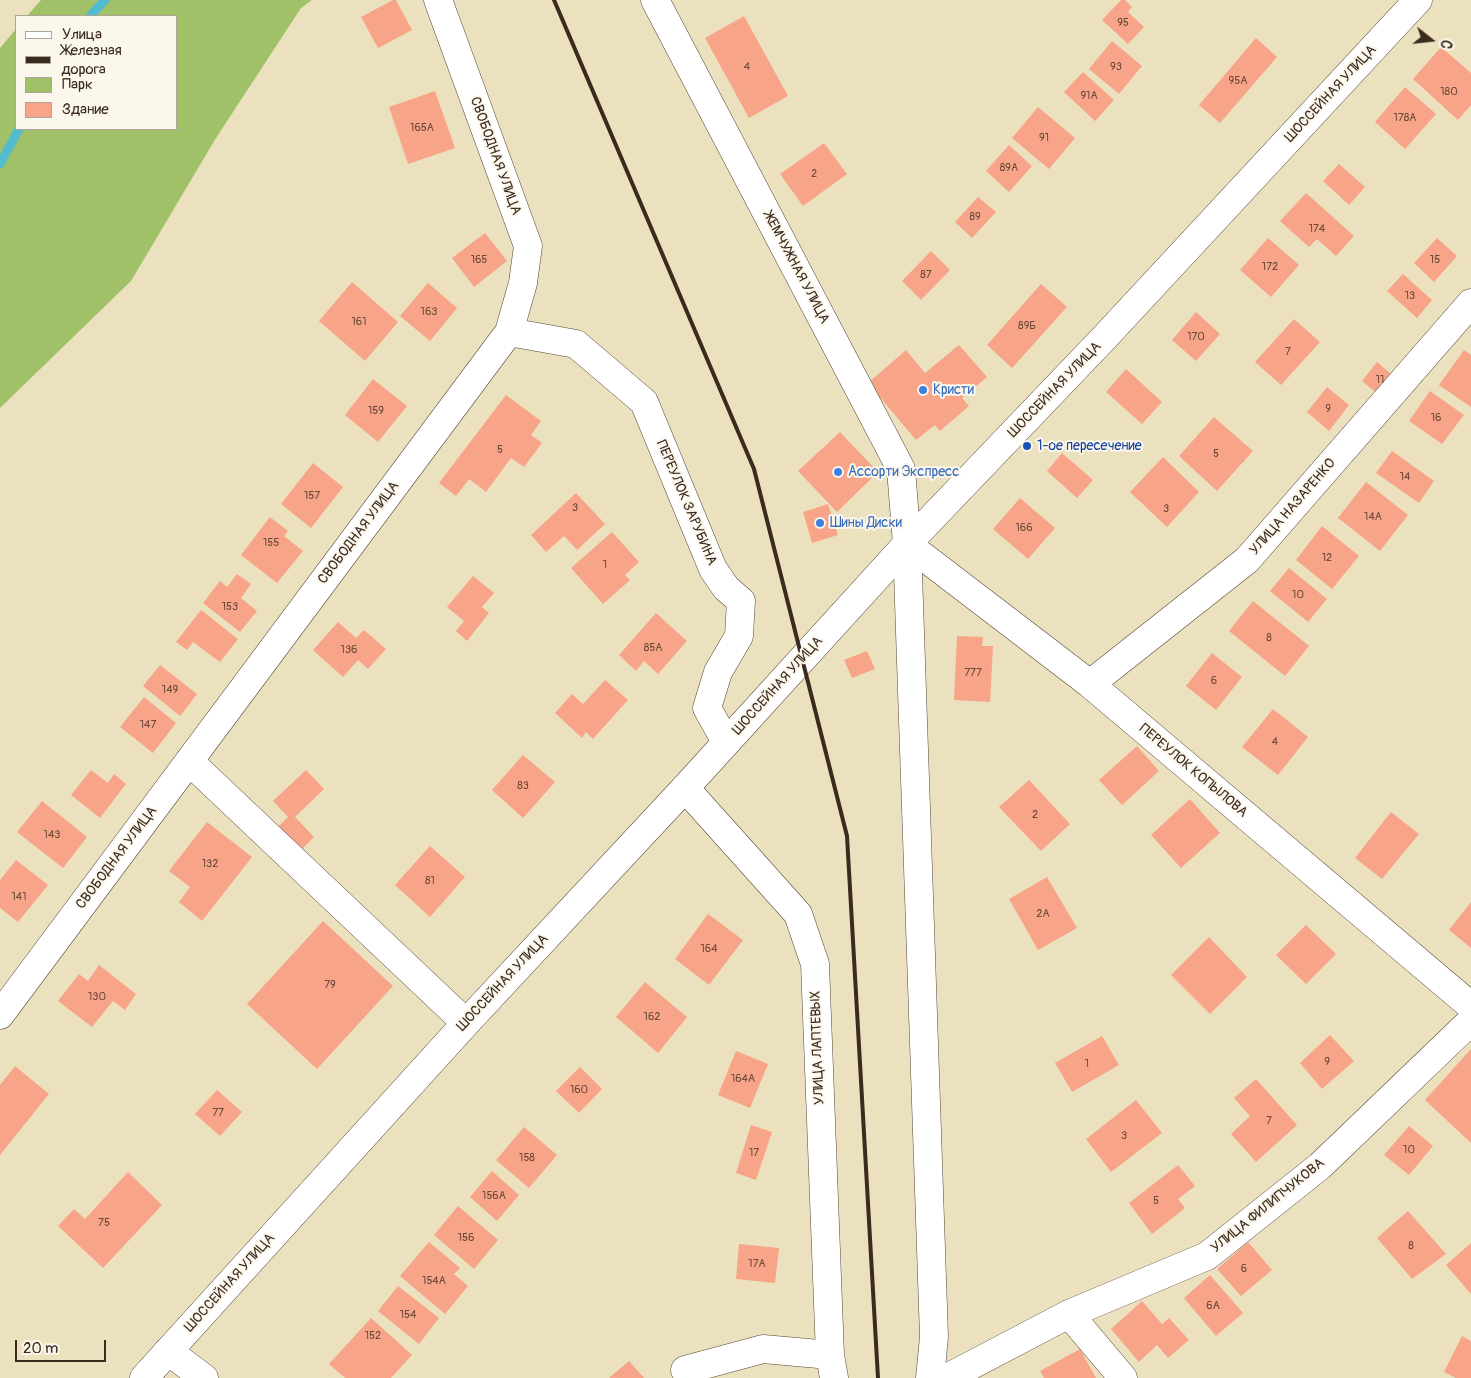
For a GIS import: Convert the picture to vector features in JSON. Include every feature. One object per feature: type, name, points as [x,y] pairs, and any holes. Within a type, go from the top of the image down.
[{"type":"street","name":"СВОБОДНАЯ УЛИЦА","points":[[0,1015],[509,332],[523,283],[528,246],[438,0]]},
{"type":"street","name":"ЖЕМЧУЖНАЯ УЛИЦА","points":[[655,0],[902,469],[907,544],[934,1337],[930,1378]]},
{"type":"street","name":"ШОССЕЙНАЯ УЛИЦА","points":[[144,1378],[466,1023],[685,788],[907,544],[1104,338],[1418,0]]},
{"type":"street","name":"УЛИЦА НАЗАРЕНКО","points":[[1090,684],[1247,560],[1471,303]]},
{"type":"street","name":"ПЕРЕУЛОК ЗАРУБИНА","points":[[509,332],[576,344],[644,402],[713,569],[726,588],[741,601],[739,636],[718,672],[707,708],[726,742]]},
{"type":"street","name":"ПЕРЕУЛОК КОПЫЛОВА","points":[[907,544],[1090,684],[1471,1006]]},
{"type":"street","points":[[189,761],[466,1023]]},
{"type":"street","name":"УЛИЦА ЛАПТЕВЫХ","points":[[685,788],[798,914],[815,964],[832,1366],[763,1349],[685,1370]]},
{"type":"street","name":"УЛИЦА ФИЛИПЧУКОВА","points":[[947,1378],[1069,1314],[1207,1256],[1320,1166],[1471,1021]]},
{"type":"street","points":[[1069,1314],[1123,1378]]},
{"type":"street","points":[[168,1351],[204,1378]]},
{"type":"green space","points":[[41,0],[312,0],[301,8],[216,138],[131,281],[0,408],[0,48],[15,30],[15,130],[178,130],[178,15],[28,15]]},
{"type":"building","points":[[396,0],[412,30],[378,48],[361,17]]},
{"type":"building","points":[[1121,0],[1125,0],[1132,7],[1128,12],[1144,27],[1128,44],[1102,20]]},
{"type":"building","points":[[744,16],[788,96],[749,118],[705,38]]},
{"type":"building","points":[[1256,38],[1277,57],[1220,123],[1199,105]]},
{"type":"building","points":[[1112,41],[1142,66],[1119,94],[1089,69]]},
{"type":"building","points":[[1441,47],[1471,73],[1471,105],[1458,120],[1413,79]]},
{"type":"building","points":[[1083,72],[1114,100],[1095,121],[1064,92]]},
{"type":"building","points":[[1405,87],[1436,114],[1405,149],[1375,122]]},
{"type":"building","points":[[435,91],[455,148],[408,164],[389,107]]},
{"type":"building","points":[[1038,107],[1075,138],[1049,169],[1012,138]]},
{"type":"building","points":[[824,143],[847,174],[803,206],[780,174]]},
{"type":"building","points":[[1009,145],[1032,166],[1009,192],[986,171]]},
{"type":"building","points":[[1339,164],[1365,187],[1349,205],[1323,181]]},
{"type":"building","points":[[1306,193],[1354,236],[1336,256],[1317,239],[1309,247],[1280,221]]},
{"type":"building","points":[[978,197],[996,212],[972,238],[955,222]]},
{"type":"building","points":[[485,233],[507,261],[474,287],[452,258]]},
{"type":"building","points":[[1268,238],[1299,265],[1271,297],[1240,270]]},
{"type":"building","points":[[1437,238],[1457,256],[1434,282],[1414,263]]},
{"type":"building","points":[[931,251],[950,270],[921,300],[902,281]]},
{"type":"building","points":[[1403,274],[1432,300],[1417,318],[1387,291]]},
{"type":"building","points":[[352,282],[398,322],[365,361],[319,321]]},
{"type":"building","points":[[428,283],[457,308],[430,341],[400,316]]},
{"type":"building","points":[[1041,284],[1067,307],[1012,368],[987,345]]},
{"type":"building","points":[[1196,312],[1220,334],[1196,361],[1172,340]]},
{"type":"building","points":[[1294,319],[1320,342],[1281,385],[1255,362]]},
{"type":"building","name":"Кристи","points":[[959,345],[987,377],[962,398],[969,406],[940,431],[935,425],[916,440],[868,383],[906,350],[925,373]]},
{"type":"building","points":[[1464,350],[1471,355],[1471,407],[1439,385]]},
{"type":"building","points":[[1377,362],[1398,380],[1383,398],[1362,381]]},
{"type":"building","points":[[1126,369],[1162,402],[1142,424],[1106,392]]},
{"type":"building","points":[[373,379],[407,406],[378,442],[345,415]]},
{"type":"building","points":[[1327,387],[1349,405],[1329,431],[1307,412]]},
{"type":"building","points":[[1430,391],[1464,415],[1442,444],[1409,421]]},
{"type":"building","points":[[506,395],[541,421],[531,435],[542,443],[524,467],[511,458],[486,492],[469,479],[456,496],[439,483]]},
{"type":"building","points":[[1214,417],[1253,451],[1217,491],[1179,456]]},
{"type":"building","name":"Ассорти Экспресс","points":[[840,432],[878,472],[837,512],[798,471]]},
{"type":"building","points":[[1392,451],[1434,481],[1419,503],[1376,473]]},
{"type":"building","points":[[1062,453],[1093,480],[1077,498],[1047,471]]},
{"type":"building","points":[[1163,457],[1199,492],[1167,527],[1130,492]]},
{"type":"building","points":[[313,463],[343,487],[311,528],[281,504]]},
{"type":"building","points":[[1366,482],[1408,515],[1380,551],[1338,518]]},
{"type":"building","points":[[576,493],[605,524],[577,550],[564,536],[546,552],[531,535]]},
{"type":"building","points":[[1020,498],[1055,528],[1028,559],[993,529]]},
{"type":"building","name":"Шины Диски","points":[[828,504],[838,535],[812,543],[803,512]]},
{"type":"building","points":[[270,517],[288,531],[284,536],[303,551],[277,583],[241,555]]},
{"type":"building","points":[[1322,526],[1359,556],[1332,589],[1296,560]]},
{"type":"building","points":[[612,532],[639,562],[625,575],[630,580],[603,604],[571,568]]},
{"type":"building","points":[[1289,568],[1327,599],[1308,622],[1270,591]]},
{"type":"building","points":[[237,574],[251,584],[241,598],[257,611],[240,632],[203,603],[220,581],[227,587]]},
{"type":"building","points":[[473,576],[494,593],[482,607],[489,613],[467,641],[456,631],[464,621],[447,607]]},
{"type":"building","points":[[1253,601],[1309,646],[1285,676],[1229,631]]},
{"type":"building","points":[[201,610],[238,639],[220,662],[193,642],[187,650],[176,642]]},
{"type":"building","points":[[656,613],[687,641],[658,674],[644,661],[636,671],[619,655]]},
{"type":"building","points":[[338,622],[356,638],[364,630],[386,649],[368,669],[358,660],[343,677],[313,650]]},
{"type":"building","points":[[957,636],[983,637],[982,646],[993,646],[990,702],[954,700]]},
{"type":"building","points":[[867,651],[875,669],[852,678],[844,660]]},
{"type":"building","points":[[1212,653],[1242,677],[1216,710],[1186,686]]},
{"type":"building","points":[[160,665],[197,694],[180,716],[143,686]]},
{"type":"building","points":[[605,680],[628,700],[593,739],[586,732],[582,738],[555,713],[572,694],[583,704]]},
{"type":"building","points":[[144,697],[176,723],[153,753],[120,727]]},
{"type":"building","points":[[1273,709],[1308,737],[1278,775],[1242,747]]},
{"type":"building","points":[[1137,746],[1159,771],[1122,805],[1099,780]]},
{"type":"building","points":[[523,755],[555,782],[523,818],[492,790]]},
{"type":"building","points":[[91,770],[108,783],[114,774],[126,784],[100,818],[71,795]]},
{"type":"building","points":[[306,770],[324,789],[295,817],[314,837],[301,850],[278,827],[288,817],[273,801]]},
{"type":"building","points":[[1029,780],[1070,824],[1041,851],[999,807]]},
{"type":"building","points":[[1190,799],[1220,833],[1181,868],[1151,835]]},
{"type":"building","points":[[42,801],[87,837],[63,868],[17,832]]},
{"type":"building","points":[[1391,812],[1419,834],[1382,879],[1355,858]]},
{"type":"building","points":[[207,822],[252,857],[202,921],[179,902],[190,887],[169,871]]},
{"type":"building","points":[[430,846],[465,877],[430,917],[395,885]]},
{"type":"building","points":[[16,860],[48,885],[18,922],[0,908],[0,880]]},
{"type":"building","points":[[1047,877],[1077,928],[1038,950],[1009,899]]},
{"type":"building","points":[[1471,902],[1471,948],[1449,930]]},
{"type":"building","points":[[708,914],[743,940],[709,985],[675,959]]},
{"type":"building","points":[[323,921],[393,986],[317,1069],[247,1004]]},
{"type":"building","points":[[1306,925],[1336,954],[1306,984],[1276,955]]},
{"type":"building","points":[[1209,937],[1247,977],[1210,1014],[1171,975]]},
{"type":"building","points":[[99,965],[136,994],[125,1010],[113,1001],[92,1027],[58,1001],[79,974],[88,981]]},
{"type":"building","points":[[645,982],[687,1017],[658,1053],[616,1017]]},
{"type":"building","points":[[1330,1035],[1354,1061],[1322,1089],[1300,1063]]},
{"type":"building","points":[[1102,1036],[1119,1065],[1072,1092],[1055,1063]]},
{"type":"building","points":[[1471,1049],[1471,1143],[1425,1100]]},
{"type":"building","points":[[736,1051],[768,1064],[750,1108],[718,1095]]},
{"type":"building","points":[[15,1066],[49,1094],[0,1155],[0,1085]]},
{"type":"building","points":[[580,1067],[602,1089],[579,1113],[556,1091]]},
{"type":"building","points":[[1256,1079],[1297,1125],[1256,1162],[1231,1134],[1250,1116],[1234,1098]]},
{"type":"building","points":[[217,1090],[242,1112],[220,1136],[195,1114]]},
{"type":"building","points":[[1136,1100],[1162,1133],[1111,1172],[1086,1139]]},
{"type":"building","points":[[751,1125],[772,1132],[756,1180],[736,1173]]},
{"type":"building","points":[[1409,1126],[1433,1146],[1409,1175],[1384,1155]]},
{"type":"building","points":[[524,1127],[557,1155],[529,1188],[496,1160]]},
{"type":"building","points":[[1178,1165],[1195,1186],[1178,1199],[1185,1208],[1152,1234],[1129,1203]]},
{"type":"building","points":[[492,1171],[519,1195],[497,1221],[470,1197]]},
{"type":"building","points":[[128,1172],[162,1205],[103,1268],[58,1226],[74,1209],[85,1219]]},
{"type":"building","points":[[458,1206],[498,1240],[474,1269],[434,1235]]},
{"type":"building","points":[[1408,1211],[1446,1254],[1412,1279],[1377,1238]]},
{"type":"building","points":[[429,1242],[460,1268],[454,1274],[468,1286],[445,1314],[400,1276]]},
{"type":"building","points":[[1248,1242],[1272,1270],[1241,1296],[1217,1269]]},
{"type":"building","points":[[1471,1243],[1471,1294],[1446,1265]]},
{"type":"building","points":[[739,1244],[779,1248],[775,1283],[736,1279]]},
{"type":"building","points":[[1210,1275],[1243,1313],[1216,1336],[1184,1298]]},
{"type":"building","points":[[398,1286],[439,1318],[419,1344],[378,1311]]},
{"type":"building","points":[[1142,1301],[1162,1324],[1169,1318],[1189,1340],[1168,1358],[1157,1345],[1139,1362],[1111,1329]]},
{"type":"building","points":[[371,1318],[412,1355],[391,1378],[345,1378],[329,1364]]},
{"type":"building","points":[[1462,1336],[1471,1341],[1471,1378],[1456,1378],[1444,1372]]},
{"type":"building","points":[[1080,1349],[1096,1378],[1044,1378],[1040,1371]]},
{"type":"building","points":[[629,1361],[644,1378],[609,1378]]},
{"type":"waterway","points":[[91,15],[105,0]]},
{"type":"waterway","points":[[0,164],[18,130]]},
{"type":"railway","points":[[554,0],[754,469],[847,836],[878,1378]]},
{"type":"place","name":"Кристи","points":[[923,390]]},
{"type":"place","name":"1-ое пересечение","points":[[1027,446]]},
{"type":"place","name":"Ассорти Экспресс","points":[[838,472]]},
{"type":"place","name":"Шины Диски","points":[[820,523]]}]
